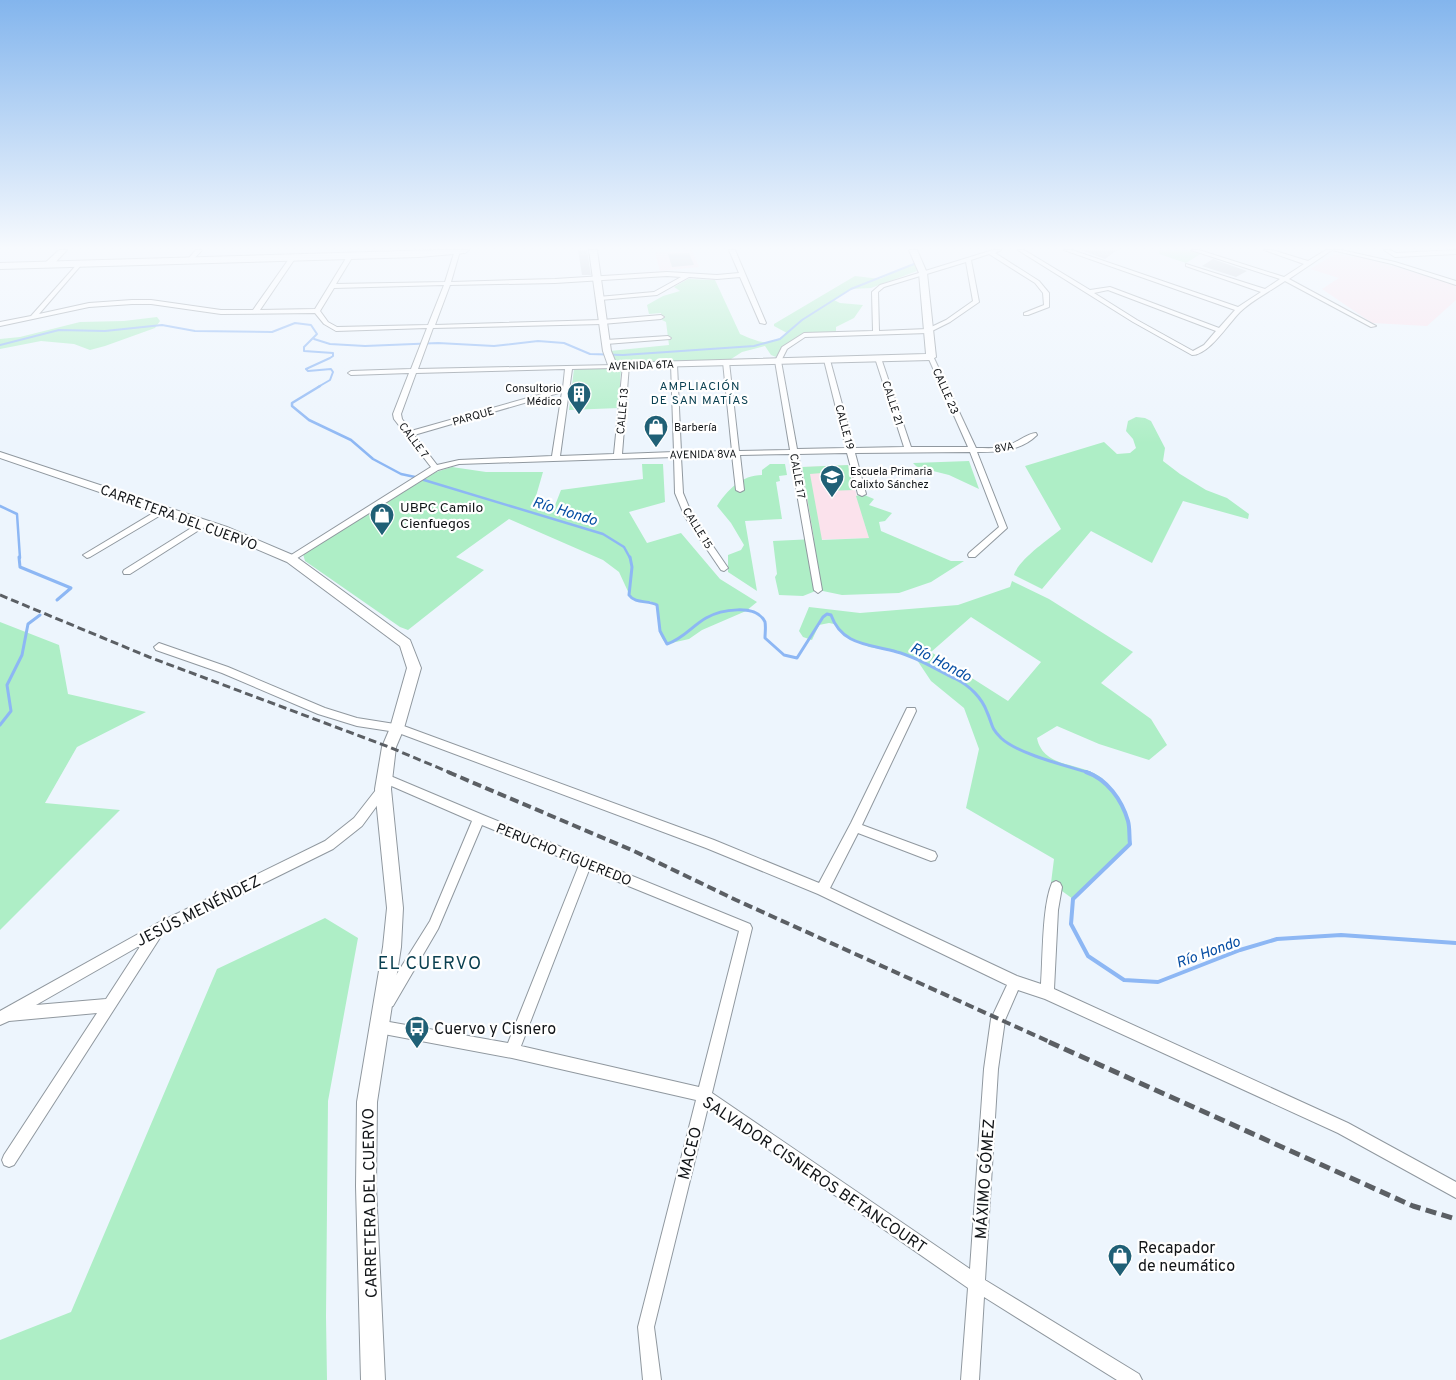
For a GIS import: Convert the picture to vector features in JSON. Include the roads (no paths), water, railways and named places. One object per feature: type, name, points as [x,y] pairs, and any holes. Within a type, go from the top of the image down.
[{"type":"street","points":[[0,324],[45,314]]},
{"type":"street","points":[[320,314],[326,323],[336,329],[602,322],[661,317]]},
{"type":"street","name":"CALLE 7","points":[[291,559],[435,468],[398,419],[397,414],[436,314]]},
{"type":"street","points":[[601,314],[608,355],[668,338]]},
{"type":"street","points":[[759,314],[763,323]]},
{"type":"street","points":[[875,314],[876,333]]},
{"type":"street","name":"CALLE 23","points":[[927,314],[931,357],[972,448],[1003,528],[972,555]]},
{"type":"street","points":[[778,362],[784,348],[804,336],[928,331],[958,314]]},
{"type":"street","points":[[1126,314],[1186,351],[1197,353],[1233,314]]},
{"type":"street","points":[[1178,314],[1220,330]]},
{"type":"street","points":[[1353,314],[1373,326]]},
{"type":"street","name":"AVENIDA 6TA","points":[[352,373],[569,367],[608,355],[626,365],[931,357]]},
{"type":"street","name":"CALLE 21","points":[[878,358],[908,448]]},
{"type":"street","name":"CALLE 19","points":[[827,360],[862,494]]},
{"type":"street","points":[[726,362],[740,490]]},
{"type":"street","name":"CALLE 17","points":[[778,362],[818,590]]},
{"type":"street","name":"CALLE 15","points":[[674,364],[678,455],[677,480],[684,507],[724,568]]},
{"type":"street","name":"CALLE 13","points":[[618,456],[626,365]]},
{"type":"street","points":[[556,458],[569,367]]},
{"type":"street","name":"PARQUE","points":[[409,434],[566,389]]},
{"type":"street","name":"8VA","points":[[972,448],[1006,449],[1022,444],[1033,435]]},
{"type":"street","name":"AVENIDA 8VA","points":[[435,468],[459,462],[556,458],[908,448],[972,448]]},
{"type":"street","name":"CARRETERA DEL CUERVO","points":[[0,455],[204,523],[291,559],[405,643],[412,659],[414,668],[397,728],[389,747],[383,783],[396,908],[392,947],[367,1102],[366,1121],[366,1186],[373,1380]]},
{"type":"street","points":[[87,555],[162,510]]},
{"type":"street","points":[[126,572],[204,523]]},
{"type":"street","points":[[159,647],[224,670],[322,711],[357,722],[397,728],[710,844],[822,890],[1015,982],[1047,993],[1343,1128],[1456,1190]]},
{"type":"street","points":[[822,890],[855,827],[911,711]]},
{"type":"street","name":"PERUCHO FIGUEREDO","points":[[383,783],[479,819],[746,928]]},
{"type":"street","name":"JESÚS MENÉNDEZ","points":[[2,1016],[160,928],[329,845],[358,822],[383,783]]},
{"type":"street","points":[[379,1020],[434,925],[479,819]]},
{"type":"street","points":[[855,827],[931,856]]},
{"type":"street","points":[[512,1051],[586,863]]},
{"type":"street","points":[[1047,993],[1052,910],[1056,887]]},
{"type":"street","points":[[9,1160],[160,928]]},
{"type":"street","name":"MACEO","points":[[652,1380],[646,1327],[746,928]]},
{"type":"street","name":"MÁXIMO GÓMEZ","points":[[970,1380],[991,1069],[998,1019],[1015,982]]},
{"type":"street","points":[[2,1016],[110,1005]]},
{"type":"street","name":"SALVADOR CISNEROS BETANCOURT","points":[[379,1020],[704,1095],[976,1284],[1133,1380]]},
{"type":"waterway","points":[[314,339],[330,344],[365,346],[438,343],[494,346],[538,341],[564,343],[590,354],[623,355],[754,346],[780,339],[811,314]]},
{"type":"waterway","name":"Río Hondo","points":[[0,345],[59,330],[105,331],[162,325],[195,331],[272,332],[295,323],[311,325],[317,334],[304,347],[304,351],[333,353],[333,356],[330,358],[306,369],[308,371],[331,369],[333,372],[330,380],[318,387]]},
{"type":"waterway","name":"Río Hondo","points":[[320,386],[292,403],[292,406],[309,420],[351,440],[373,459],[401,474],[415,477]]},
{"type":"waterway","name":"Río Hondo","points":[[424,480],[603,534],[624,547],[630,558]]},
{"type":"waterway","points":[[0,506],[17,514],[20,558]]},
{"type":"waterway","points":[[19,557],[20,567],[71,588],[57,600]]},
{"type":"waterway","name":"Río Hondo","points":[[630,557],[632,567],[629,595],[635,600],[657,605],[660,631],[667,644],[678,639],[712,615],[728,611],[746,610],[754,612],[765,622],[765,638],[784,655],[797,658],[823,617],[827,614],[831,615],[842,633],[850,638],[867,645],[912,657],[966,685],[982,702],[995,731],[1009,744],[1043,759],[1090,773]]},
{"type":"waterway","points":[[0,725],[11,711],[7,685],[22,655],[28,624],[40,615]]},
{"type":"waterway","name":"Río Hondo","points":[[1086,772],[1101,780],[1118,798],[1128,821],[1130,844],[1073,899],[1071,924],[1088,956],[1124,980],[1158,982],[1240,950],[1277,939],[1341,935],[1456,943]]},
{"type":"railway","points":[[0,595],[149,657],[389,747],[451,773]]},
{"type":"railway","points":[[448,772],[634,851],[736,900],[1052,1043]]},
{"type":"railway","points":[[1049,1042],[1413,1206],[1456,1219]]},
{"type":"place","name":"Consultorio Médico","points":[[579,415]]},
{"type":"place","name":"Barbería","points":[[656,448]]},
{"type":"place","name":"Escuela Primaria Calixto Sánchez","points":[[832,498]]},
{"type":"place","name":"UBPC Camilo Cienfuegos","points":[[382,536]]},
{"type":"place","name":"Cuervo y Cisnero","points":[[417,1049]]},
{"type":"place","name":"Recapador de neumático","points":[[1120,1277]]},
{"type":"district","name":"AMPLIACIÓN DE SAN MATÍAS","points":[[700,393]]},
{"type":"district","name":"EL CUERVO","points":[[430,963]]}]
